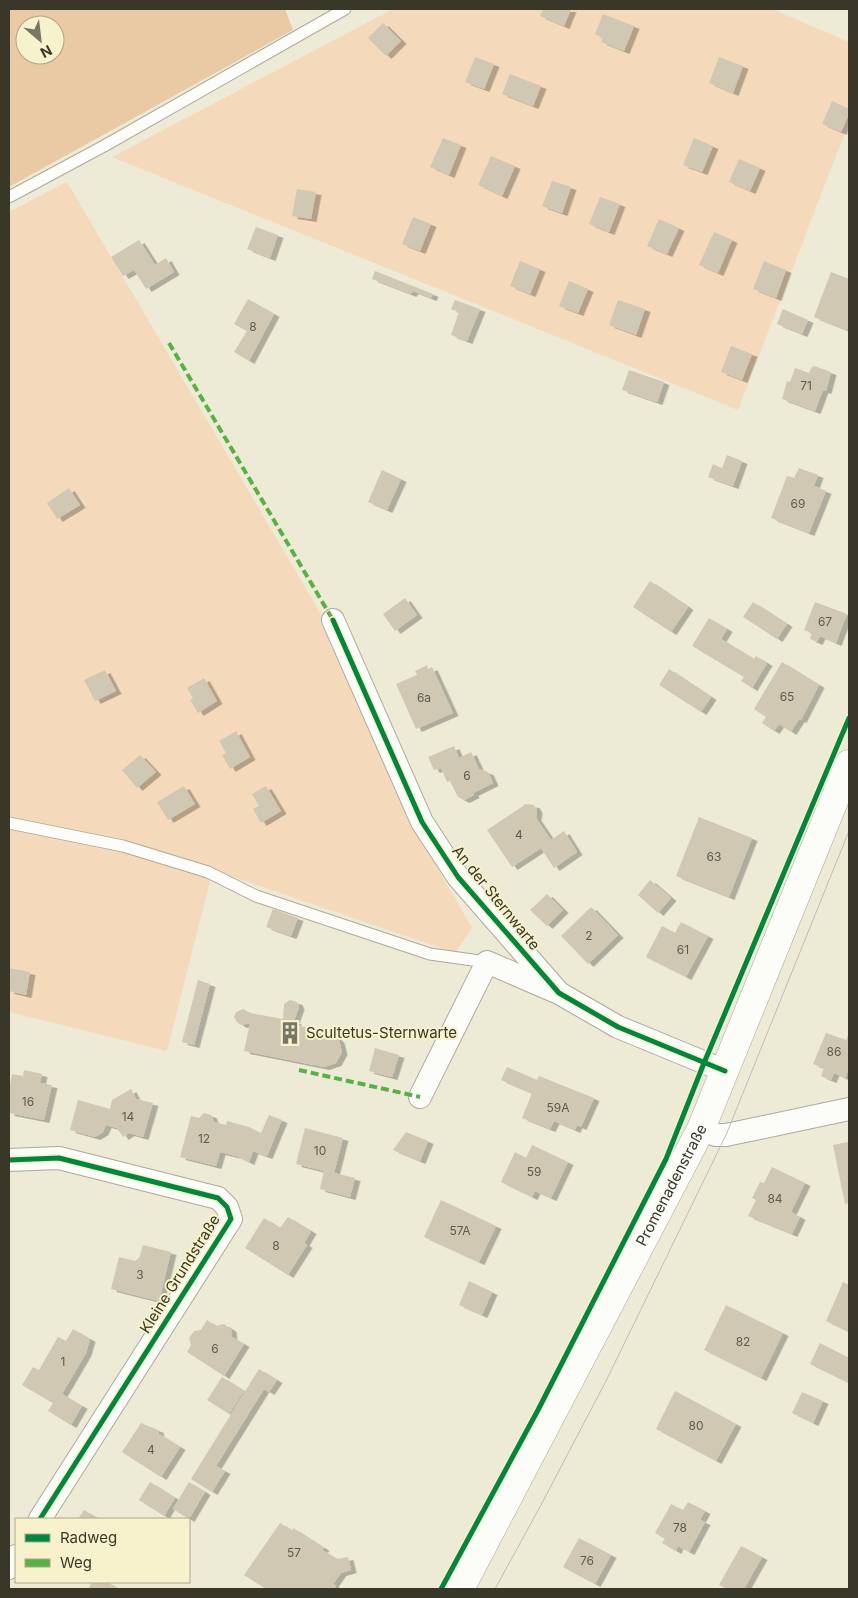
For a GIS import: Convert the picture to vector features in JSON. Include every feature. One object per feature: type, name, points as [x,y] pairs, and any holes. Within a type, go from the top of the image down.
[{"type":"main road","name":"Promenadenstraße","points":[[460,1589],[701,1128],[849,764]]},
{"type":"street","name":"An der Sternwarte","points":[[333,620],[422,822],[458,877],[559,993]]},
{"type":"street","name":"An der Sternwarte","points":[[487,962],[559,993],[618,1027],[725,1071]]},
{"type":"street","points":[[420,1097],[487,962]]},
{"type":"street","points":[[701,1128],[716,1135],[726,1135],[849,1109]]},
{"type":"street","name":"Kleine Grundstraße","points":[[9,1160],[59,1158],[218,1198],[227,1207],[230,1219],[41,1518]]},
{"type":"lane","points":[[9,197],[104,146],[345,9]]},
{"type":"lane","points":[[9,823],[123,846],[208,872],[256,896],[430,954],[487,962]]},
{"type":"shaded area","points":[[9,9],[285,9],[293,30],[9,187]]},
{"type":"shaded area","points":[[393,9],[772,9],[849,42],[849,122],[738,410],[112,157]]},
{"type":"shaded area","points":[[67,182],[325,621],[427,850],[472,928],[455,953],[213,870],[167,1051],[9,1012],[9,212]]},
{"type":"building","points":[[543,9],[571,9],[564,26],[540,16]]},
{"type":"building","points":[[603,14],[634,26],[624,51],[601,42],[603,38],[595,34]]},
{"type":"building","points":[[383,23],[401,41],[386,56],[368,38]]},
{"type":"building","points":[[475,57],[494,64],[484,89],[465,82]]},
{"type":"building","points":[[719,57],[743,66],[733,93],[709,83]]},
{"type":"building","points":[[510,74],[541,86],[533,106],[502,94]]},
{"type":"building","points":[[832,101],[849,109],[849,114],[841,132],[822,124]]},
{"type":"building","points":[[443,138],[461,145],[449,175],[430,167]]},
{"type":"building","points":[[694,138],[713,146],[702,172],[683,165]]},
{"type":"building","points":[[491,156],[515,166],[502,196],[478,185]]},
{"type":"building","points":[[739,159],[760,168],[750,191],[729,182]]},
{"type":"building","points":[[552,181],[571,187],[562,213],[542,206]]},
{"type":"building","points":[[297,189],[316,192],[311,219],[292,216]]},
{"type":"building","points":[[600,197],[620,204],[609,232],[589,224]]},
{"type":"building","points":[[413,217],[431,224],[420,251],[402,244]]},
{"type":"building","points":[[659,219],[679,228],[667,254],[647,246]]},
{"type":"building","points":[[256,227],[278,235],[270,258],[247,249]]},
{"type":"building","points":[[714,232],[732,240],[718,273],[699,265]]},
{"type":"building","points":[[139,240],[155,265],[166,258],[174,272],[146,289],[134,270],[123,276],[111,257]]},
{"type":"building","points":[[520,261],[540,269],[530,294],[510,286]]},
{"type":"building","points":[[764,261],[786,270],[776,298],[753,289]]},
{"type":"building","points":[[375,271],[433,294],[431,298],[413,291],[411,294],[372,279]]},
{"type":"building","points":[[831,272],[849,279],[849,327],[847,330],[814,317]]},
{"type":"building","points":[[569,281],[588,289],[578,313],[559,306]]},
{"type":"building","points":[[248,299],[274,314],[249,361],[234,352],[247,331],[234,324]]},
{"type":"building","points":[[455,300],[480,309],[467,341],[451,335],[459,312],[451,309]]},
{"type":"building","points":[[618,300],[645,309],[636,335],[609,325]]},
{"type":"building","points":[[783,309],[808,320],[802,334],[777,324]]},
{"type":"building","points":[[731,346],[752,354],[742,380],[721,372]]},
{"type":"building","points":[[814,366],[831,372],[826,391],[823,390],[815,411],[782,399],[787,381],[790,382],[795,368],[809,373]]},
{"type":"building","points":[[629,370],[664,382],[657,402],[622,390]]},
{"type":"building","points":[[727,455],[742,461],[733,486],[708,477],[713,464],[722,468]]},
{"type":"building","points":[[799,468],[818,475],[814,486],[826,491],[809,533],[771,518],[787,476],[794,478]]},
{"type":"building","points":[[382,470],[401,479],[387,510],[368,502]]},
{"type":"building","points":[[69,488],[80,505],[57,519],[47,503]]},
{"type":"building","points":[[650,581],[688,607],[671,632],[633,607]]},
{"type":"building","points":[[405,598],[417,615],[395,631],[383,614]]},
{"type":"building","points":[[753,602],[787,624],[777,639],[743,617]]},
{"type":"building","points":[[815,602],[847,614],[836,643],[820,636],[817,642],[810,639],[812,633],[804,630]]},
{"type":"building","points":[[709,618],[727,629],[721,639],[754,659],[756,656],[767,663],[752,688],[741,681],[744,677],[692,646]]},
{"type":"building","points":[[782,662],[819,685],[801,720],[799,719],[791,732],[779,724],[774,731],[762,723],[766,717],[754,709]]},
{"type":"building","points":[[427,665],[428,669],[432,667],[453,713],[416,729],[396,684],[417,675],[415,671]]},
{"type":"building","points":[[669,669],[711,697],[701,712],[659,685]]},
{"type":"building","points":[[105,670],[116,691],[95,701],[84,680]]},
{"type":"building","points":[[204,678],[217,701],[198,713],[190,700],[193,698],[187,688]]},
{"type":"building","points":[[236,731],[250,757],[230,769],[222,755],[226,753],[219,741]]},
{"type":"building","points":[[454,746],[459,758],[471,752],[479,769],[488,772],[493,783],[464,800],[458,797],[450,781],[447,782],[441,768],[434,770],[428,757]]},
{"type":"building","points":[[140,755],[156,772],[137,788],[122,770]]},
{"type":"building","points":[[184,786],[195,804],[168,820],[157,802]]},
{"type":"building","points":[[266,786],[281,811],[261,823],[253,809],[259,806],[252,794]]},
{"type":"building","points":[[526,804],[534,805],[537,810],[536,818],[551,840],[564,831],[577,852],[554,868],[541,848],[512,867],[487,830]]},
{"type":"building","points":[[699,817],[752,838],[729,897],[676,876]]},
{"type":"building","points":[[650,880],[671,898],[658,913],[638,895]]},
{"type":"building","points":[[547,894],[563,910],[547,926],[530,910]]},
{"type":"building","points":[[591,907],[618,935],[588,964],[561,936]]},
{"type":"building","points":[[273,909],[298,918],[291,936],[266,927]]},
{"type":"building","points":[[681,922],[708,936],[686,977],[646,957],[662,926],[675,933]]},
{"type":"building","points":[[9,968],[30,972],[26,995],[9,991]]},
{"type":"building","points":[[198,980],[210,984],[194,1045],[182,1042]]},
{"type":"building","name":"Scultetus-Sternwarte","points":[[290,1000],[297,1002],[299,1007],[294,1021],[296,1021],[295,1025],[330,1032],[339,1040],[342,1052],[336,1063],[324,1067],[244,1051],[250,1023],[241,1025],[237,1022],[234,1017],[236,1012],[243,1009],[250,1013],[283,1019],[284,1004]]},
{"type":"building","points":[[826,1033],[846,1040],[849,1033],[849,1068],[845,1078],[834,1073],[831,1080],[821,1076],[824,1068],[813,1064]]},
{"type":"building","points":[[375,1048],[399,1055],[392,1077],[369,1071]]},
{"type":"building","points":[[507,1067],[537,1080],[539,1076],[594,1098],[581,1127],[577,1125],[575,1130],[554,1121],[550,1129],[522,1118],[532,1093],[501,1080]]},
{"type":"building","points":[[24,1070],[42,1074],[40,1083],[52,1085],[44,1120],[9,1113],[9,1091],[12,1074],[23,1076]]},
{"type":"building","points":[[131,1089],[136,1099],[153,1103],[143,1137],[129,1133],[123,1137],[117,1128],[106,1125],[103,1132],[95,1137],[70,1130],[78,1100],[110,1109],[112,1100]]},
{"type":"building","points":[[204,1113],[211,1115],[214,1122],[226,1125],[227,1121],[249,1127],[261,1133],[269,1115],[282,1120],[267,1156],[253,1151],[249,1162],[220,1152],[216,1166],[180,1157],[191,1116],[199,1118]]},
{"type":"building","points":[[305,1128],[343,1138],[334,1173],[355,1178],[350,1197],[320,1189],[324,1171],[296,1164]]},
{"type":"building","points":[[406,1132],[428,1141],[420,1161],[393,1150]]},
{"type":"building","points":[[848,1142],[849,1203],[845,1204],[833,1145]]},
{"type":"building","points":[[532,1145],[568,1162],[551,1198],[535,1191],[532,1197],[501,1182],[515,1152],[526,1158]]},
{"type":"building","points":[[772,1167],[805,1183],[791,1212],[800,1217],[792,1234],[748,1216],[756,1200],[752,1198],[760,1182],[764,1183]]},
{"type":"building","points":[[441,1200],[496,1226],[479,1262],[424,1237]]},
{"type":"building","points":[[288,1217],[311,1231],[304,1243],[307,1245],[288,1275],[245,1248],[264,1218],[280,1228]]},
{"type":"building","points":[[143,1245],[171,1252],[159,1301],[111,1289],[119,1257],[135,1261],[139,1258]]},
{"type":"building","points":[[469,1281],[492,1292],[482,1315],[459,1305]]},
{"type":"building","points":[[843,1282],[849,1285],[849,1332],[826,1321]]},
{"type":"building","points":[[726,1305],[783,1333],[761,1378],[704,1350]]},
{"type":"building","points":[[207,1320],[216,1326],[224,1324],[231,1329],[232,1337],[244,1344],[224,1376],[187,1352],[191,1345],[189,1338],[194,1331],[201,1330]]},
{"type":"building","points":[[73,1329],[90,1339],[86,1353],[62,1394],[82,1406],[71,1425],[48,1411],[53,1403],[22,1385],[33,1367],[39,1370],[58,1337],[66,1341]]},
{"type":"building","points":[[820,1343],[849,1358],[849,1383],[810,1364]]},
{"type":"building","points":[[259,1369],[277,1380],[269,1392],[264,1389],[216,1466],[225,1471],[212,1492],[191,1479]]},
{"type":"building","points":[[222,1377],[244,1391],[229,1414],[207,1400]]},
{"type":"building","points":[[675,1391],[736,1424],[716,1461],[656,1429]]},
{"type":"building","points":[[802,1392],[823,1401],[813,1423],[792,1413]]},
{"type":"building","points":[[141,1423],[158,1430],[159,1434],[180,1447],[161,1477],[122,1452]]},
{"type":"building","points":[[150,1482],[175,1498],[164,1516],[139,1500]]},
{"type":"building","points":[[189,1482],[205,1492],[190,1518],[173,1509]]},
{"type":"building","points":[[688,1502],[705,1511],[700,1520],[705,1522],[689,1552],[678,1546],[676,1551],[662,1543],[665,1539],[655,1533],[671,1504],[683,1510]]},
{"type":"building","points":[[84,1510],[97,1518],[79,1518]]},
{"type":"building","points":[[280,1523],[292,1531],[293,1528],[324,1548],[322,1550],[337,1559],[348,1557],[351,1570],[341,1573],[333,1584],[336,1586],[334,1589],[266,1589],[244,1575]]},
{"type":"building","points":[[579,1538],[611,1555],[595,1584],[563,1567]]},
{"type":"building","points":[[741,1546],[762,1557],[744,1589],[727,1589],[719,1585]]},
{"type":"building","points":[[91,1583],[109,1583],[119,1589],[88,1589]]},
{"type":"tram line","points":[[495,1589],[606,1381],[726,1135],[849,831]]},
{"type":"marked path","points":[[169,343],[333,620]]},
{"type":"marked path","points":[[299,1070],[420,1097]]},
{"type":"cycle path","points":[[333,620],[422,822],[458,877],[559,993],[618,1027],[725,1071]]},
{"type":"cycle path","points":[[441,1589],[538,1410],[666,1159],[704,1063],[849,718]]},
{"type":"cycle path","points":[[9,1160],[59,1158],[218,1198],[227,1207],[231,1219],[41,1518]]},
{"type":"place","name":"Scultetus-Sternwarte","points":[[290,1033]]}]
